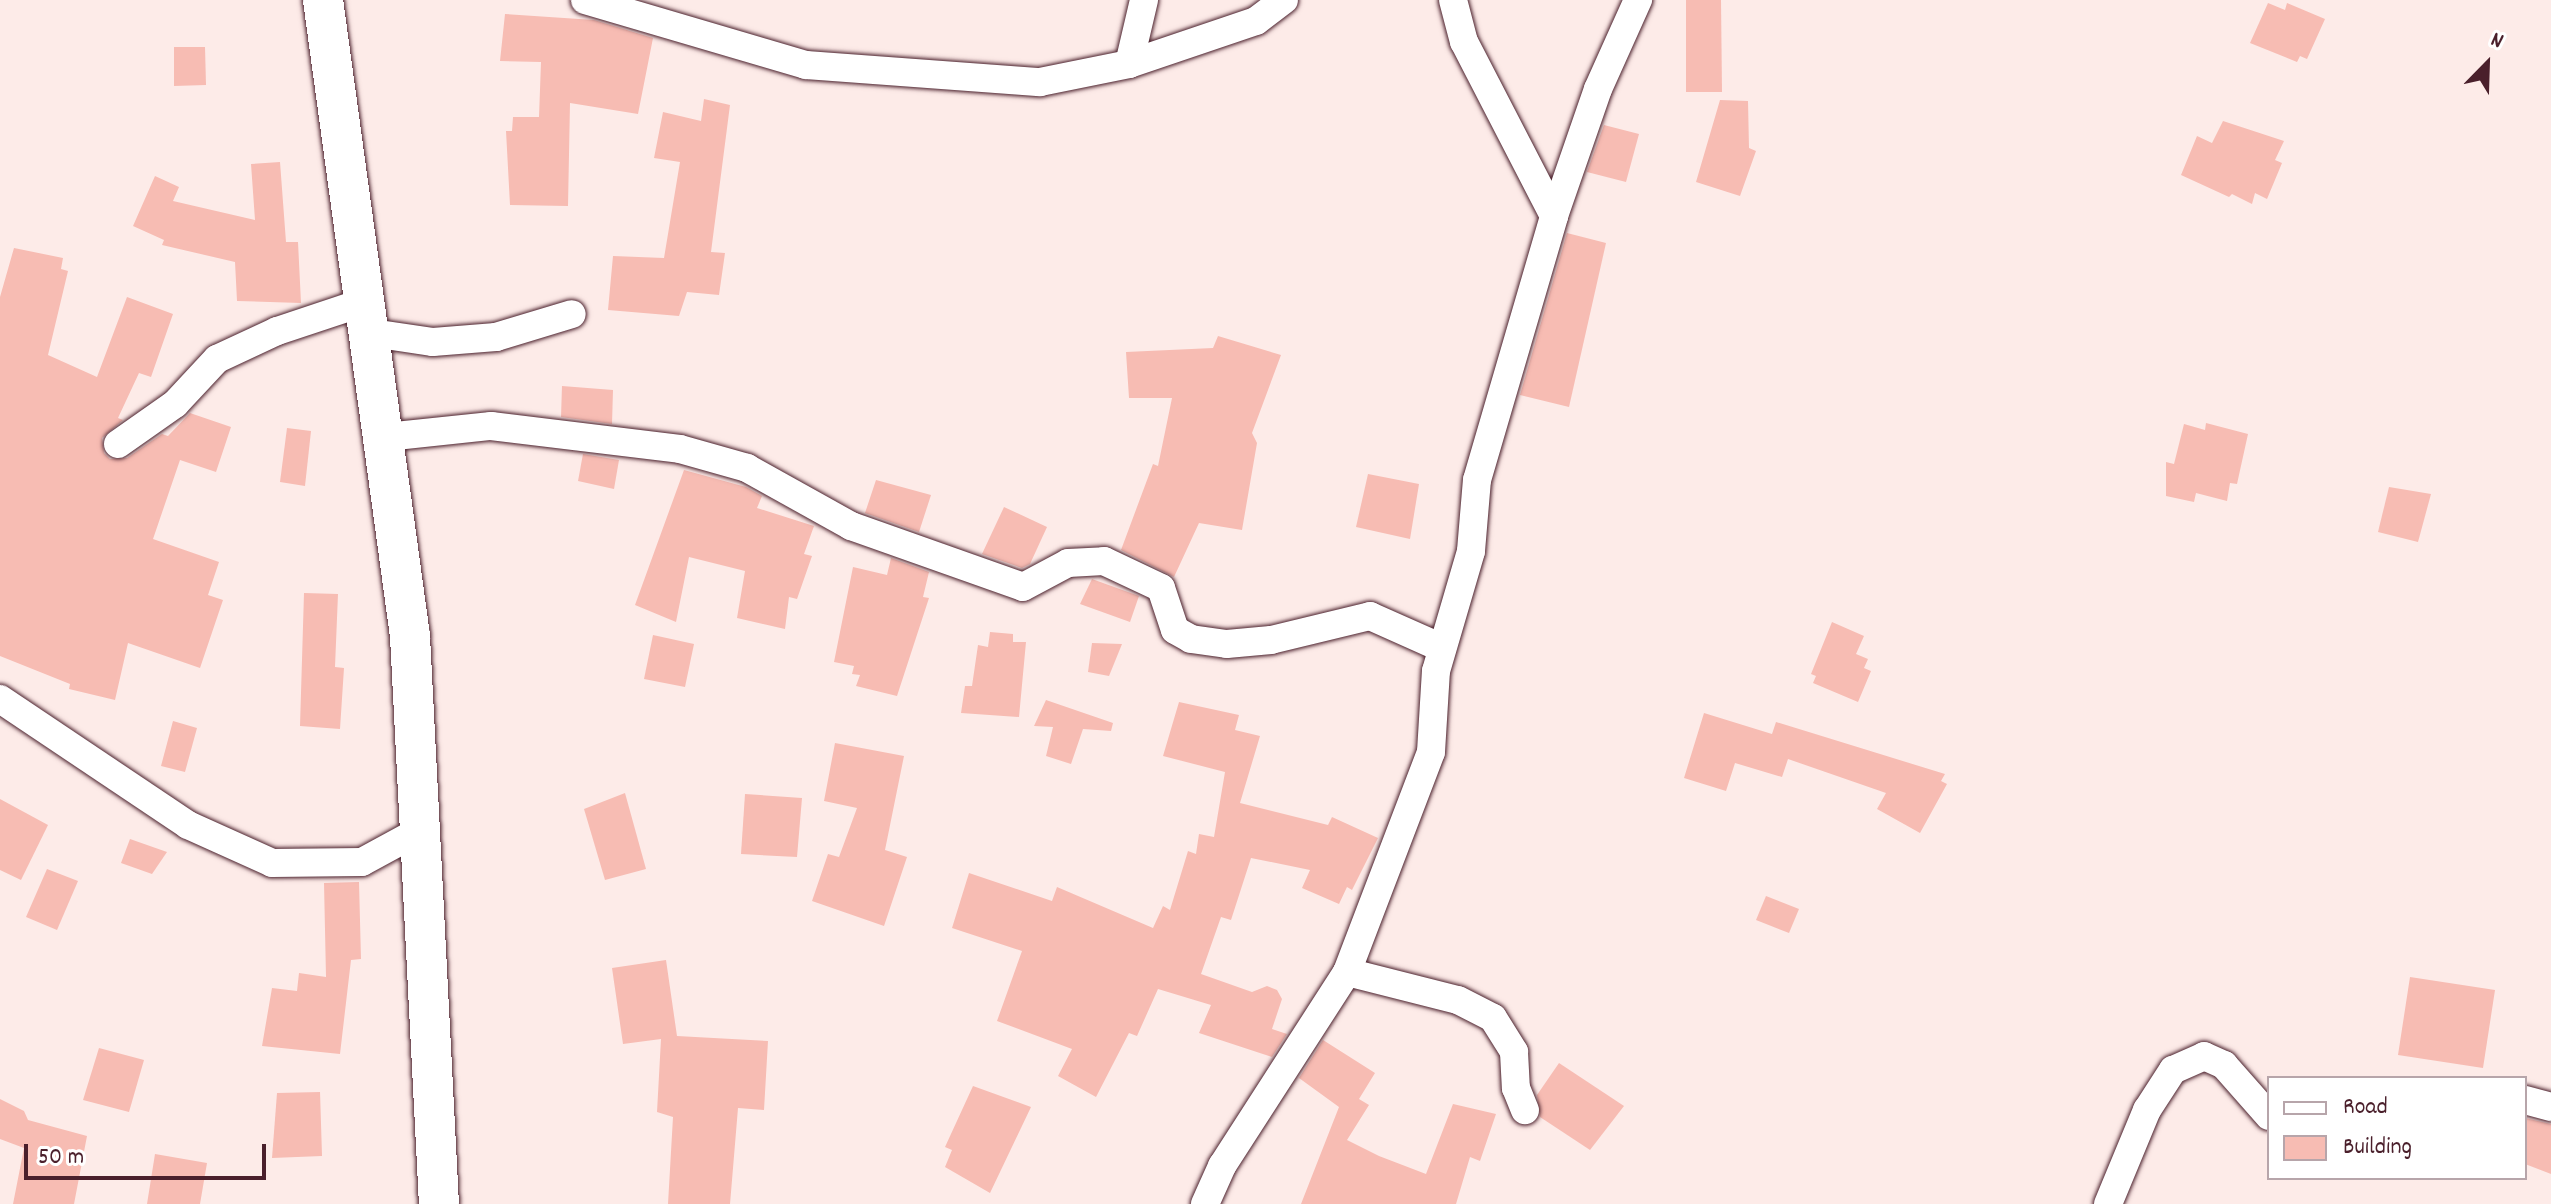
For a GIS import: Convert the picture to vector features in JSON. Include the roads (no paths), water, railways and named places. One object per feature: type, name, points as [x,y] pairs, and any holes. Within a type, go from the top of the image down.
[{"type":"main road","points":[[323,0],[370,317],[410,636],[439,1204]]},
{"type":"street","points":[[585,0],[806,65],[1040,82],[1129,64],[1256,21],[1284,0]]},
{"type":"street","points":[[1129,64],[1144,0]]},
{"type":"street","points":[[1453,0],[1464,42],[1554,216]]},
{"type":"street","points":[[1205,1204],[1222,1166],[1347,972],[1431,752],[1442,648],[1471,551],[1477,480],[1554,216],[1598,89],[1638,0]]},
{"type":"street","points":[[118,444],[175,404],[217,359],[277,331],[370,317],[433,342],[496,337],[572,314]]},
{"type":"street","points":[[386,437],[491,426],[680,449],[747,468],[851,526],[1023,587],[1068,563],[1104,561],[1161,588],[1175,630],[1191,639],[1227,644],[1271,640],[1370,616],[1442,648]]},
{"type":"street","points":[[0,699],[188,825],[272,863],[362,862],[421,830]]},
{"type":"street","points":[[1347,972],[1458,1000],[1493,1018],[1514,1052],[1516,1088],[1525,1110]]},
{"type":"street","points":[[2108,1204],[2147,1110],[2173,1070],[2204,1056],[2224,1065],[2267,1114]]},
{"type":"street","points":[[2527,1101],[2551,1107]]}]
